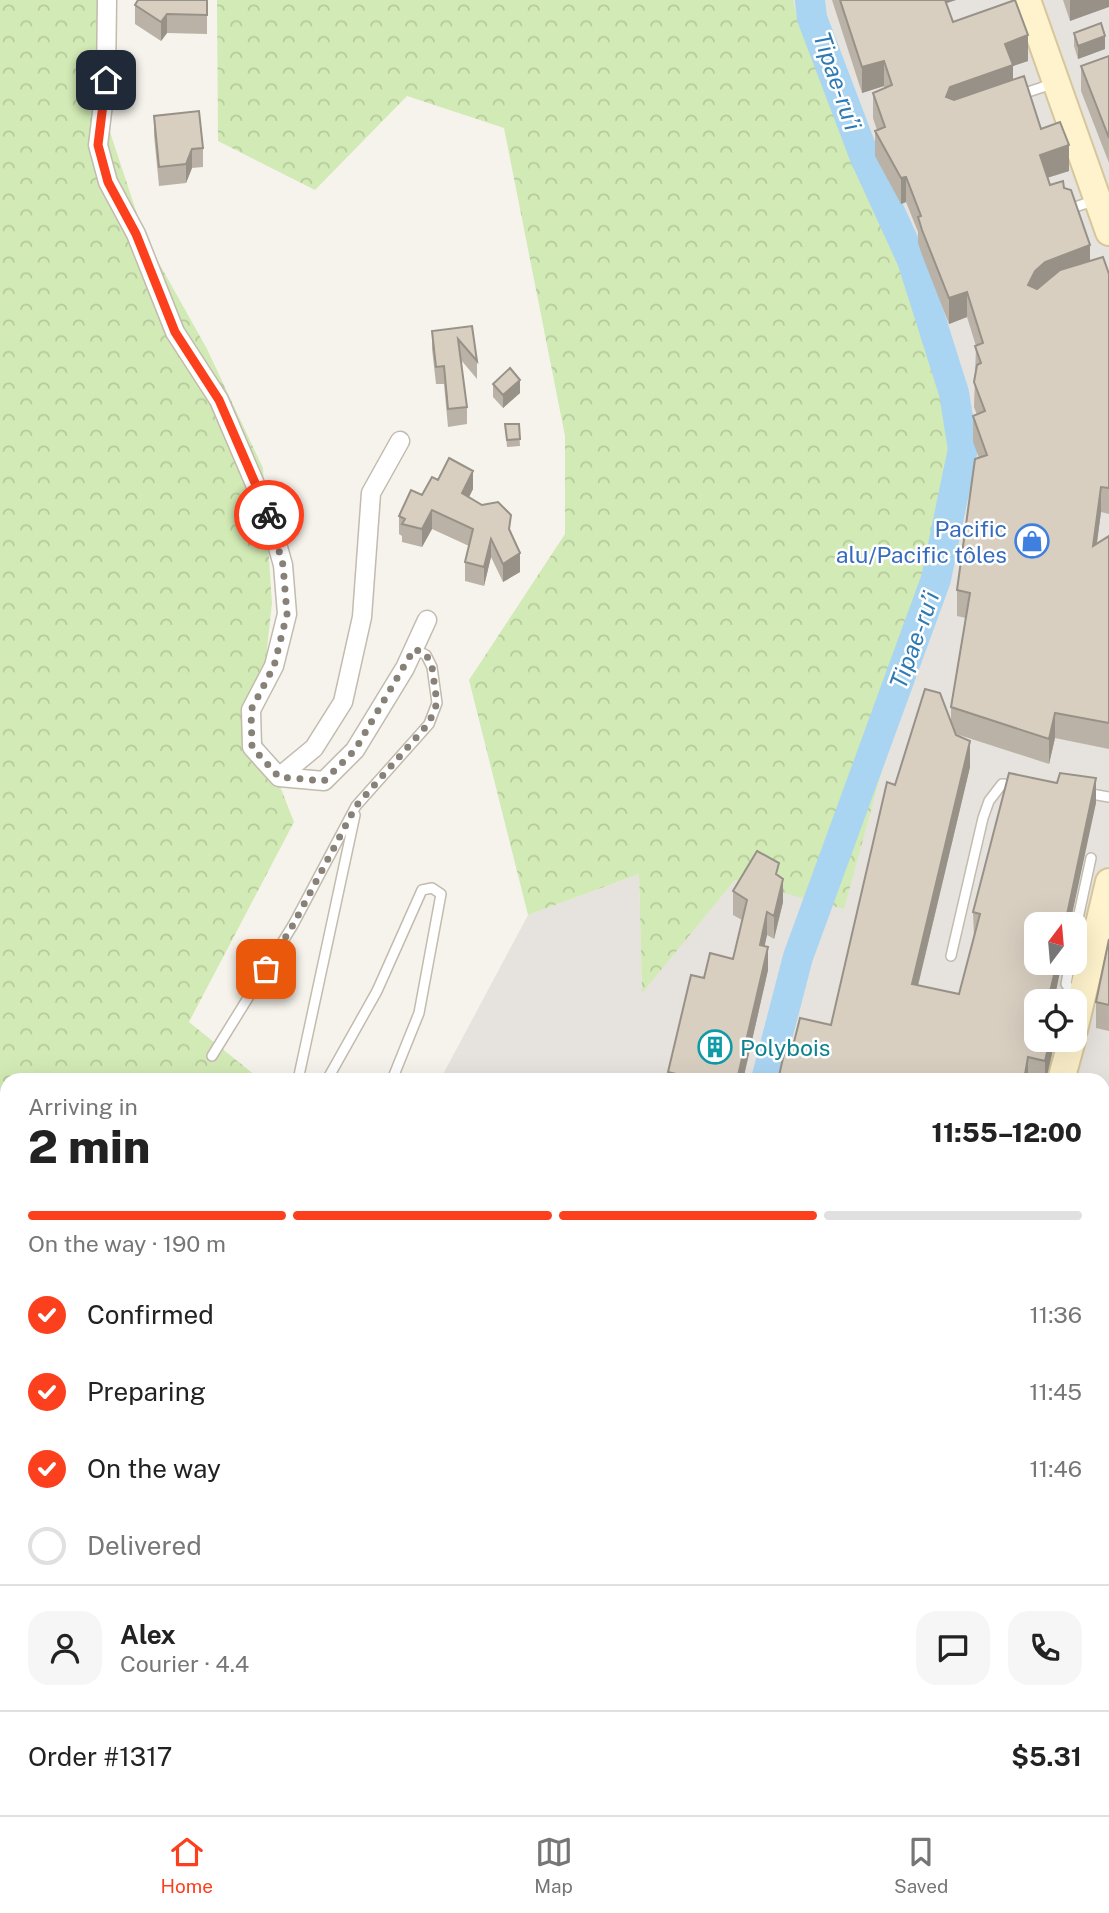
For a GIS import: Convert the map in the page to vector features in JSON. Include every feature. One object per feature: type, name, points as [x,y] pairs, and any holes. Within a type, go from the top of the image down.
[{"type":"main road","points":[[1027,0],[1109,232]]},
{"type":"main road","points":[[1083,989],[1109,882]]},
{"type":"main road","points":[[1063,1073],[1069,1052]]},
{"type":"street","points":[[107,0],[106,80],[98,145],[108,182],[136,234],[175,332],[219,400],[270,519],[283,565],[287,614],[274,666],[251,710],[252,747],[279,777],[324,781],[355,750],[414,649],[427,620]]},
{"type":"street","points":[[279,777],[314,748],[343,702],[362,617],[371,493],[400,441]]},
{"type":"lane","points":[[1014,97],[1057,82]]},
{"type":"lane","points":[[1069,209],[1098,199]]},
{"type":"lane","points":[[212,1056],[293,925],[356,806],[429,723],[437,703],[432,667],[426,654],[414,649]]},
{"type":"lane","points":[[951,956],[982,818],[989,801],[1002,784],[1027,786]]},
{"type":"lane","points":[[1075,792],[1109,797]]},
{"type":"lane","points":[[300,1073],[356,806]]},
{"type":"lane","points":[[1079,912],[1091,858]]},
{"type":"lane","points":[[331,1073],[377,991],[422,890],[432,888],[441,894],[419,1013],[395,1073]]},
{"type":"shaded area","points":[[793,0],[1109,0],[1109,1073],[444,1073],[528,915],[639,874],[642,992],[735,880],[844,908],[900,705],[932,624],[947,567],[958,460],[942,359],[907,260],[794,10]]},
{"type":"green space","points":[[0,0],[106,0],[104,54],[109,129],[145,238],[207,349],[263,468],[272,603],[258,730],[294,822],[189,1022],[252,1073],[0,1073]]},
{"type":"green space","points":[[217,0],[793,0],[795,10],[907,260],[942,359],[958,460],[947,567],[932,624],[900,705],[844,909],[735,880],[642,993],[639,874],[528,915],[469,680],[565,534],[565,436],[504,128],[407,96],[315,190],[218,141]]},
{"type":"building","points":[[138,0],[207,0],[207,15],[167,14],[161,22],[135,5]]},
{"type":"building","points":[[840,0],[945,0],[953,22],[1015,0],[1028,35],[1005,44],[1013,65],[950,87],[946,97],[954,100],[1024,76],[1041,129],[1060,122],[1069,145],[1040,155],[1050,185],[1063,181],[1064,188],[1071,190],[1090,245],[1045,262],[1035,271],[1028,285],[1037,289],[1060,270],[1103,257],[1109,274],[1109,488],[1101,487],[1093,546],[1109,536],[1109,723],[1055,713],[1049,739],[951,707],[970,593],[957,590],[975,459],[987,455],[973,416],[985,411],[974,382],[977,365],[981,363],[975,346],[983,343],[967,292],[949,298],[922,230],[918,217],[921,216],[906,177],[901,178],[875,131],[885,127],[873,93],[892,85],[884,61],[862,67]]},
{"type":"building","points":[[1101,23],[1105,36],[1078,46],[1074,33]]},
{"type":"building","points":[[1109,56],[1109,138],[1081,66]]},
{"type":"building","points":[[199,111],[203,148],[192,149],[186,164],[159,167],[154,116]]},
{"type":"building","points":[[472,326],[477,361],[458,339],[467,407],[448,409],[444,366],[436,367],[432,331]]},
{"type":"building","points":[[510,368],[520,380],[503,395],[493,384]]},
{"type":"building","points":[[505,424],[519,424],[520,439],[507,440]]},
{"type":"building","points":[[449,458],[473,471],[462,493],[482,505],[498,502],[511,515],[509,529],[520,553],[503,564],[491,539],[484,567],[465,562],[473,529],[432,510],[422,529],[402,524],[405,519],[399,516],[411,490],[422,495],[432,477],[438,480]]},
{"type":"building","points":[[925,689],[940,693],[956,735],[970,741],[912,984],[959,994],[980,914],[973,912],[1009,773],[1057,783],[1060,773],[1096,778],[1068,912],[1024,912],[1024,975],[1054,975],[1051,989],[1024,989],[1024,1052],[1047,1052],[1045,1061],[1028,1057],[1025,1073],[780,1073],[787,1041],[794,1042],[800,1018],[831,1025],[887,782],[895,785]]},
{"type":"building","points":[[757,851],[779,863],[776,874],[783,879],[774,916],[767,912],[760,945],[768,947],[739,1073],[668,1072],[691,975],[704,978],[710,953],[733,959],[747,900],[733,891]]},
{"type":"building","points":[[1109,939],[1109,1005],[1096,1002]]},
{"type":"waterway","name":"Tipae-ru’i","points":[[768,1073],[798,957],[936,579],[963,449],[954,393],[912,260],[864,155],[812,18],[810,0]]},
{"type":"way so far","points":[[266,969],[293,925],[356,806],[429,723],[437,703],[432,667],[426,654],[414,649],[355,750],[324,781],[279,777],[272,772],[252,747],[251,710],[274,666],[287,614],[283,565],[269,515]]},
{"type":"place","name":"Pacific alu/Pacific tôles","points":[[1032,541]]},
{"type":"place","name":"Polybois","points":[[715,1047]]},
{"type":"route","points":[[106,80],[98,145],[108,182],[136,234],[154,285],[175,332],[219,400],[269,515]]}]
